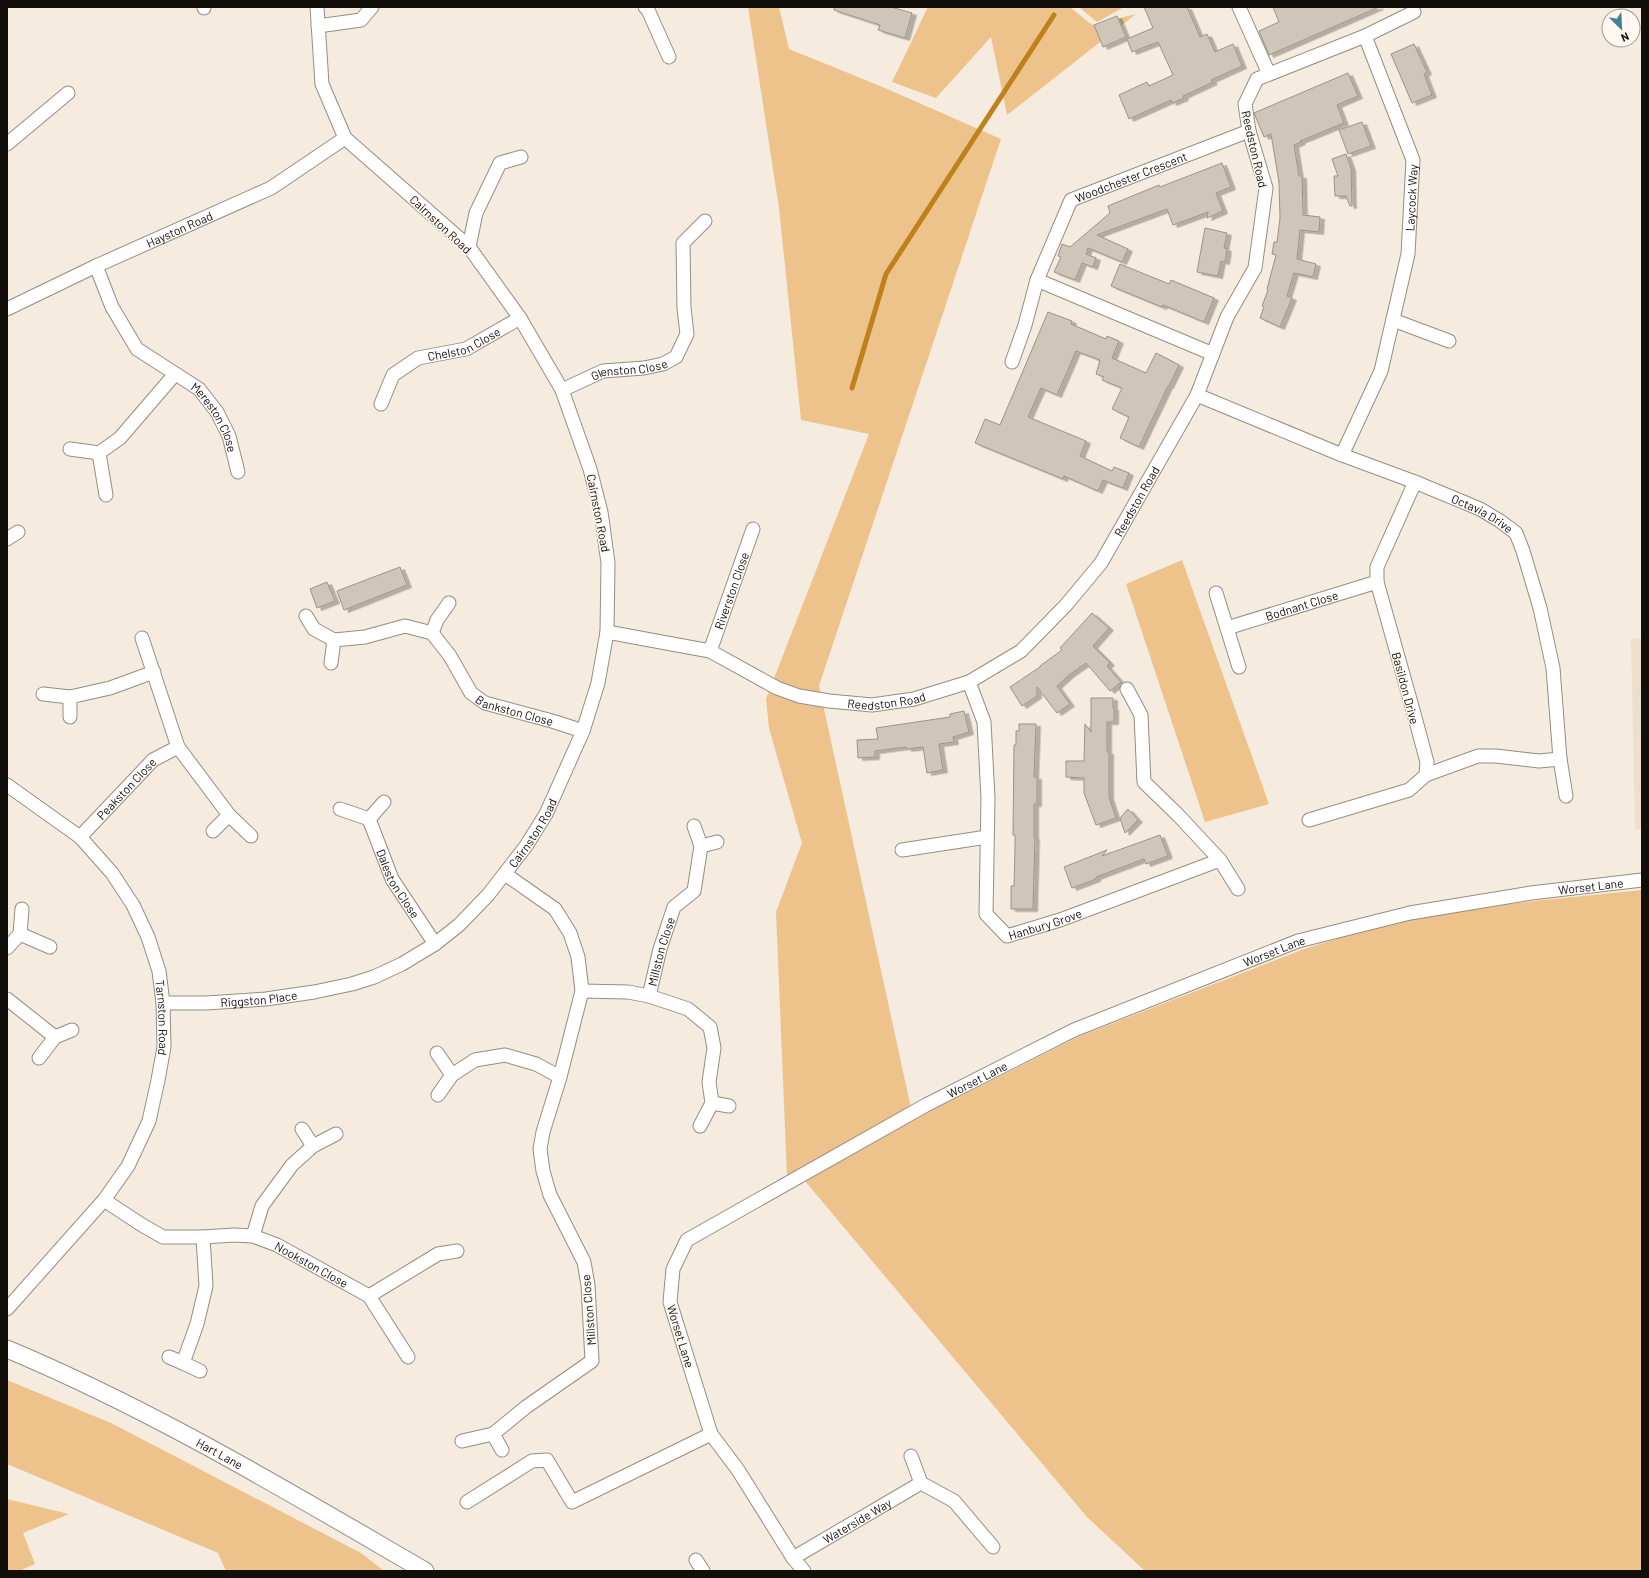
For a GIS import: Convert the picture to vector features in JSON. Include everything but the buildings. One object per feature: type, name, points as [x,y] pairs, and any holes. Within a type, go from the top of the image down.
[{"type":"street","name":"Cairnston Road","points":[[316,7],[322,84],[345,138],[470,247],[520,318],[562,390],[590,469],[601,512],[608,563],[607,632],[598,683],[583,731],[546,814],[526,846],[505,874],[488,895],[459,925],[435,944],[402,964],[374,977],[352,984]]},
{"type":"street","points":[[318,26],[361,20],[372,7]]},
{"type":"street","points":[[645,7],[648,10],[669,58]]},
{"type":"street","points":[[1239,7],[1269,74]]},
{"type":"street","name":"Reedston Road","points":[[607,632],[710,651],[777,688],[799,696],[829,701],[872,705],[914,699],[969,682],[1021,651],[1066,605],[1101,564],[1198,395],[1227,317],[1255,268],[1266,188],[1249,131],[1245,104],[1257,80],[1365,36],[1414,12]]},
{"type":"street","name":"Laycock Way","points":[[1342,455],[1381,371],[1408,254],[1413,160],[1365,36]]},
{"type":"street","points":[[7,144],[68,93]]},
{"type":"street","name":"Woodchester Crescent","points":[[1012,362],[1025,325],[1037,280],[1071,200],[1249,131]]},
{"type":"street","name":"Hayston Road","points":[[7,308],[96,266],[271,188],[345,138]]},
{"type":"street","points":[[470,247],[476,213],[500,163],[521,157]]},
{"type":"street","name":"Glenston Close","points":[[562,390],[602,371],[644,368],[663,364],[676,357],[687,334],[684,308],[683,243],[705,221]]},
{"type":"street","name":"Mereston Close","points":[[96,266],[112,308],[137,349],[199,389],[217,412],[228,436],[238,472]]},
{"type":"street","points":[[1037,280],[1213,354]]},
{"type":"street","name":"Chelston Close","points":[[381,404],[393,375],[418,358],[466,349],[520,318]]},
{"type":"street","points":[[1393,320],[1449,341]]},
{"type":"street","name":"Mereston Close","points":[[99,453],[120,438],[175,374]]},
{"type":"street","name":"Octavia Drive","points":[[1198,395],[1342,455],[1415,482],[1480,509],[1500,520],[1516,533],[1538,600],[1553,668],[1560,759],[1566,796]]},
{"type":"street","points":[[70,449],[99,453],[106,495]]},
{"type":"street","name":"Basildon Drive","points":[[1415,482],[1378,567],[1377,582],[1427,762],[1426,775]]},
{"type":"street","name":"Riverston Close","points":[[710,651],[753,530]]},
{"type":"street","points":[[7,539],[18,532]]},
{"type":"street","name":"Bodnant Close","points":[[1227,628],[1377,582]]},
{"type":"street","points":[[1216,593],[1240,667]]},
{"type":"street","points":[[306,616],[314,629],[334,640],[366,637],[405,626],[432,633],[437,620],[449,603]]},
{"type":"street","name":"Bankston Close","points":[[432,633],[450,656],[471,693],[484,703],[583,731]]},
{"type":"street","points":[[142,638],[178,747],[228,814],[251,836]]},
{"type":"street","points":[[330,663],[334,640]]},
{"type":"street","points":[[43,694],[70,697],[110,688],[154,672]]},
{"type":"street","name":"Hanbury Grove","points":[[969,682],[984,722],[988,798],[986,914],[1007,936],[1060,920],[1220,860]]},
{"type":"street","points":[[1127,689],[1141,715],[1144,782],[1178,815],[1220,860],[1238,890]]},
{"type":"street","points":[[70,697],[70,717]]},
{"type":"street","name":"Peakston Close","points":[[80,837],[153,760],[178,747]]},
{"type":"street","points":[[1309,820],[1410,790],[1426,775],[1478,756],[1496,756],[1539,761],[1560,759]]},
{"type":"street","name":"Tarnston Road","points":[[7,785],[80,837],[112,873],[133,906],[148,937],[159,971],[163,1003],[164,1047],[149,1121],[128,1166],[104,1200],[7,1309]]},
{"type":"street","points":[[340,809],[368,819],[384,802]]},
{"type":"street","points":[[213,831],[228,814]]},
{"type":"street","name":"Daleston Close","points":[[368,819],[392,879],[435,944]]},
{"type":"street","name":"Millston Close","points":[[649,996],[660,949],[674,907],[694,891],[701,846],[694,826]]},
{"type":"street","points":[[902,850],[987,837]]},
{"type":"street","points":[[701,846],[717,842]]},
{"type":"street","name":"Millston Close","points":[[462,1441],[493,1434],[526,1407],[592,1361],[588,1285],[584,1262],[550,1195],[543,1170],[540,1149],[543,1132],[560,1077],[582,991],[578,957],[570,933],[555,909],[505,874]]},
{"type":"street","name":"Worset Lane","points":[[804,1571],[793,1558],[738,1470],[711,1434],[670,1302],[673,1269],[687,1240],[926,1106],[1074,1030],[1298,941],[1410,913],[1531,893],[1642,880]]},
{"type":"street","points":[[7,948],[20,934],[22,909]]},
{"type":"street","points":[[20,934],[50,947]]},
{"type":"street","name":"Riggston Place","points":[[163,1003],[206,1003],[266,999],[314,992],[352,984]]},
{"type":"street","name":"Millston Close","points":[[582,991],[628,992],[649,996],[688,1009],[710,1027],[714,1048],[709,1082],[712,1103]]},
{"type":"street","points":[[7,999],[55,1037]]},
{"type":"street","points":[[39,1058],[55,1037],[72,1030]]},
{"type":"street","points":[[437,1053],[452,1075]]},
{"type":"street","points":[[438,1095],[452,1075],[475,1060],[505,1055],[536,1064],[560,1077]]},
{"type":"street","points":[[700,1126],[712,1103],[729,1106]]},
{"type":"street","points":[[302,1129],[313,1146]]},
{"type":"street","points":[[253,1236],[262,1206],[292,1165],[313,1146],[336,1134]]},
{"type":"street","name":"Nookston Close","points":[[104,1200],[163,1237],[234,1235],[253,1236],[277,1245],[369,1296],[408,1356]]},
{"type":"street","points":[[183,1363],[197,1324],[206,1286],[203,1237]]},
{"type":"street","points":[[369,1296],[438,1254],[457,1251]]},
{"type":"street","name":"Hart Lane","points":[[7,1349],[144,1411],[296,1496],[425,1571]]},
{"type":"street","points":[[169,1357],[200,1371]]},
{"type":"street","points":[[493,1434],[502,1450]]},
{"type":"street","points":[[467,1502],[532,1461],[547,1460],[572,1502],[711,1434]]},
{"type":"street","points":[[911,1456],[921,1483],[954,1501],[993,1547]]},
{"type":"street","name":"Waterside Way","points":[[793,1558],[921,1483]]},
{"type":"shaded area","points":[[748,7],[779,7],[789,49],[885,88],[1001,139],[819,686],[911,1108],[787,1176],[776,912],[802,843],[769,728],[766,699],[869,434],[801,420],[779,208]]},
{"type":"shaded area","points":[[928,7],[1070,7],[1092,25],[1136,14],[1007,115],[991,37],[936,98],[892,82]]},
{"type":"shaded area","points":[[1079,7],[1124,7],[1097,22]]},
{"type":"shaded area","points":[[1182,560],[1269,804],[1205,822],[1126,584]]},
{"type":"shaded area","points":[[1642,638],[1642,829],[1635,829],[1631,639]]},
{"type":"shaded area","points":[[1642,890],[1642,1571],[1145,1571],[1087,1517],[805,1181],[929,1112],[1080,1036],[1304,949],[1407,917],[1534,901]]},
{"type":"shaded area","points":[[7,1380],[111,1423],[361,1553],[384,1571],[226,1571],[218,1553],[7,1464]]},
{"type":"shaded area","points":[[7,1499],[69,1514],[23,1533],[35,1564],[19,1571],[7,1571]]},
{"type":"waterway","points":[[852,388],[886,274],[1054,15]]}]
